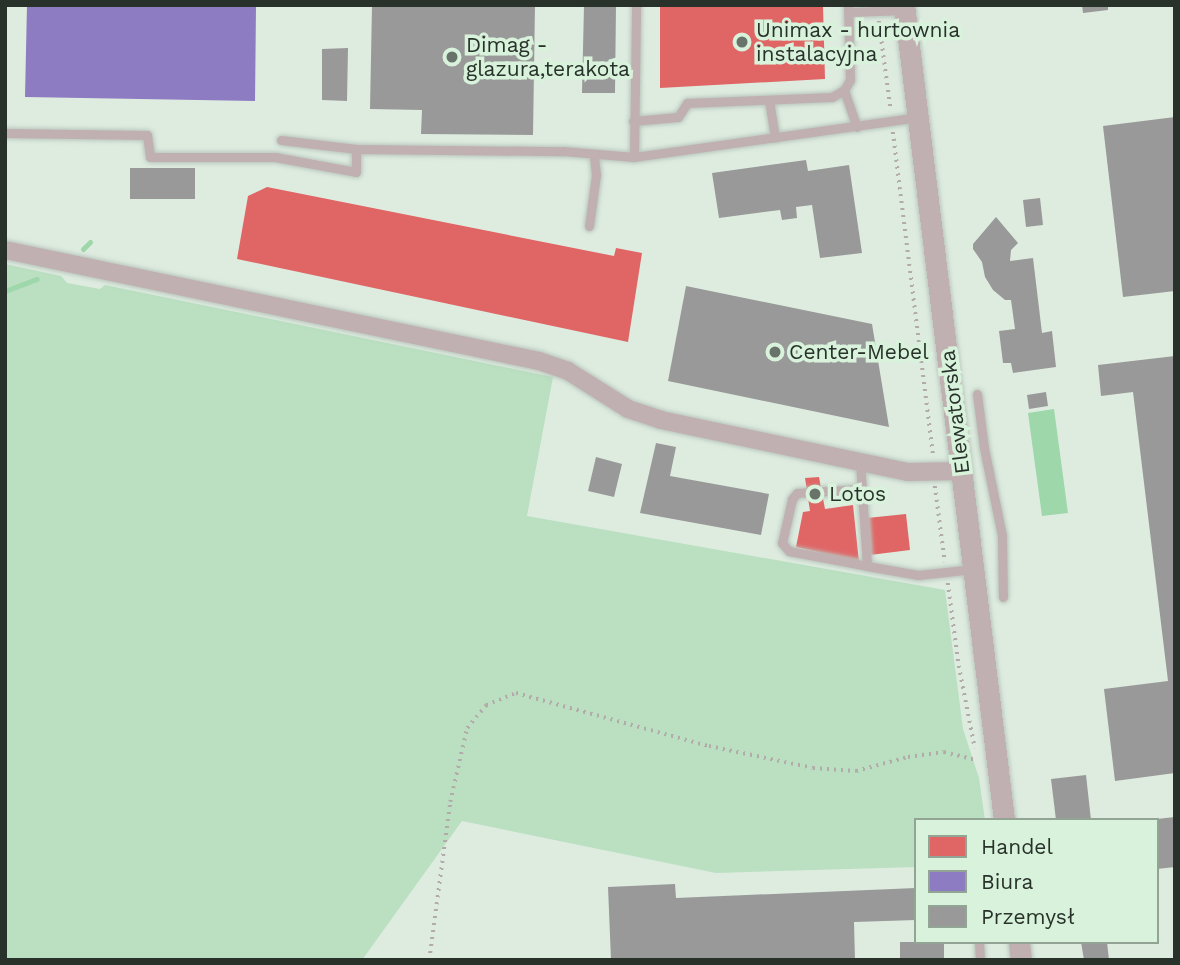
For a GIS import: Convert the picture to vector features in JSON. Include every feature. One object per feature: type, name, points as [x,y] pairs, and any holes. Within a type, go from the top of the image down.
[{"type":"street","name":"Elewatorska","points":[[905,8],[974,569],[985,763],[1003,818]]},
{"type":"street","points":[[5,250],[514,354],[557,366],[628,409],[650,418],[908,472],[962,471]]},
{"type":"lane","points":[[634,157],[636,5]]},
{"type":"lane","points":[[633,121],[678,117],[687,103],[832,97],[844,90],[850,80],[848,9],[878,13],[905,8]]},
{"type":"lane","points":[[844,90],[857,127]]},
{"type":"lane","points":[[769,100],[775,138]]},
{"type":"lane","points":[[281,140],[356,149],[563,151],[634,157],[918,117]]},
{"type":"lane","points":[[5,133],[148,135],[150,157],[275,157],[356,172],[356,149]]},
{"type":"lane","points":[[589,226],[596,175],[594,155]]},
{"type":"lane","points":[[977,394],[984,448],[1002,536],[1003,597]]},
{"type":"lane","points":[[860,462],[867,566]]},
{"type":"lane","points":[[860,489],[797,493],[792,499],[782,543],[789,551],[918,575],[974,569]]},
{"type":"path","points":[[878,13],[933,453],[931,473],[937,490],[959,666],[985,763]]},
{"type":"path","points":[[429,960],[450,802],[467,727],[486,705],[516,693],[709,746],[813,768],[856,771],[908,757],[944,752],[985,763]]},
{"type":"shaded area","points":[[5,264],[61,276],[67,283],[100,289],[105,285],[553,377],[527,516],[945,590],[963,729],[979,778],[985,818],[914,818],[914,867],[716,873],[462,821],[362,960],[5,960]]},
{"type":"shaded area","points":[[1054,409],[1068,513],[1042,516],[1028,413]]},
{"type":"building: Handel","name":"Unimax - hurtownia instalacyjna","points":[[660,5],[823,5],[825,79],[660,88]]},
{"type":"building: Handel","points":[[267,187],[614,256],[616,248],[642,253],[628,342],[237,259],[248,196]]},
{"type":"building: Handel","points":[[819,477],[825,509],[853,505],[859,562],[796,547],[803,512],[810,511],[805,478]]},
{"type":"building: Handel","points":[[906,514],[910,550],[870,555],[867,518]]},
{"type":"building: Biura","points":[[27,5],[256,5],[255,101],[25,97]]},
{"type":"building: Przemysł","name":"Dimag - glazura,terakota","points":[[372,5],[535,5],[533,135],[421,134],[422,110],[370,109]]},
{"type":"building: Przemysł","points":[[584,5],[616,5],[615,93],[582,93]]},
{"type":"building: Przemysł","points":[[1082,5],[1108,5],[1108,10],[1083,13]]},
{"type":"building: Przemysł","points":[[348,48],[347,101],[322,100],[322,49]]},
{"type":"building: Przemysł","points":[[1175,117],[1175,291],[1123,297],[1103,126]]},
{"type":"building: Przemysł","points":[[806,160],[808,171],[849,165],[862,253],[820,258],[812,205],[796,207],[797,218],[782,220],[780,210],[719,218],[712,173]]},
{"type":"building: Przemysł","points":[[130,168],[195,168],[195,199],[130,199]]},
{"type":"building: Przemysł","points":[[1040,198],[1043,225],[1026,227],[1023,200]]},
{"type":"building: Przemysł","points":[[996,217],[1018,243],[1011,250],[1010,261],[1033,258],[1042,333],[1052,331],[1056,367],[1013,373],[1011,363],[1003,363],[999,331],[1015,329],[1011,300],[1005,300],[993,290],[985,277],[982,262],[973,249],[973,244]]},
{"type":"building: Przemysł","name":"Center-Mebel","points":[[686,286],[872,324],[889,427],[668,381]]},
{"type":"building: Przemysł","points":[[1175,356],[1175,773],[1115,781],[1104,689],[1168,681],[1133,392],[1101,396],[1098,365]]},
{"type":"building: Przemysł","points":[[1046,392],[1048,406],[1029,409],[1027,395]]},
{"type":"building: Przemysł","points":[[656,443],[676,447],[670,476],[769,494],[761,535],[640,513]]},
{"type":"building: Przemysł","points":[[596,457],[622,464],[614,497],[588,491]]},
{"type":"building: Przemysł","points":[[1086,775],[1091,818],[1056,818],[1051,779]]},
{"type":"building: Przemysł","points":[[1175,817],[1175,867],[1159,869],[1159,819]]},
{"type":"building: Przemysł","points":[[675,884],[676,898],[914,888],[914,920],[854,922],[855,960],[611,960],[608,887]]},
{"type":"building: Przemysł","points":[[900,942],[944,944],[944,960],[900,960]]},
{"type":"building: Przemysł","points":[[1081,944],[1107,944],[1109,960],[1084,960]]},
{"type":"waterway","points":[[83,249],[90,242]]},
{"type":"waterway","points":[[5,291],[37,279]]},
{"type":"place","name":"Unimax - hurtownia instalacyjna","points":[[742,42]]},
{"type":"place","name":"Dimag - glazura,terakota","points":[[452,57]]},
{"type":"place","name":"Center-Mebel","points":[[775,352]]},
{"type":"place","name":"Lotos","points":[[815,494]]}]
